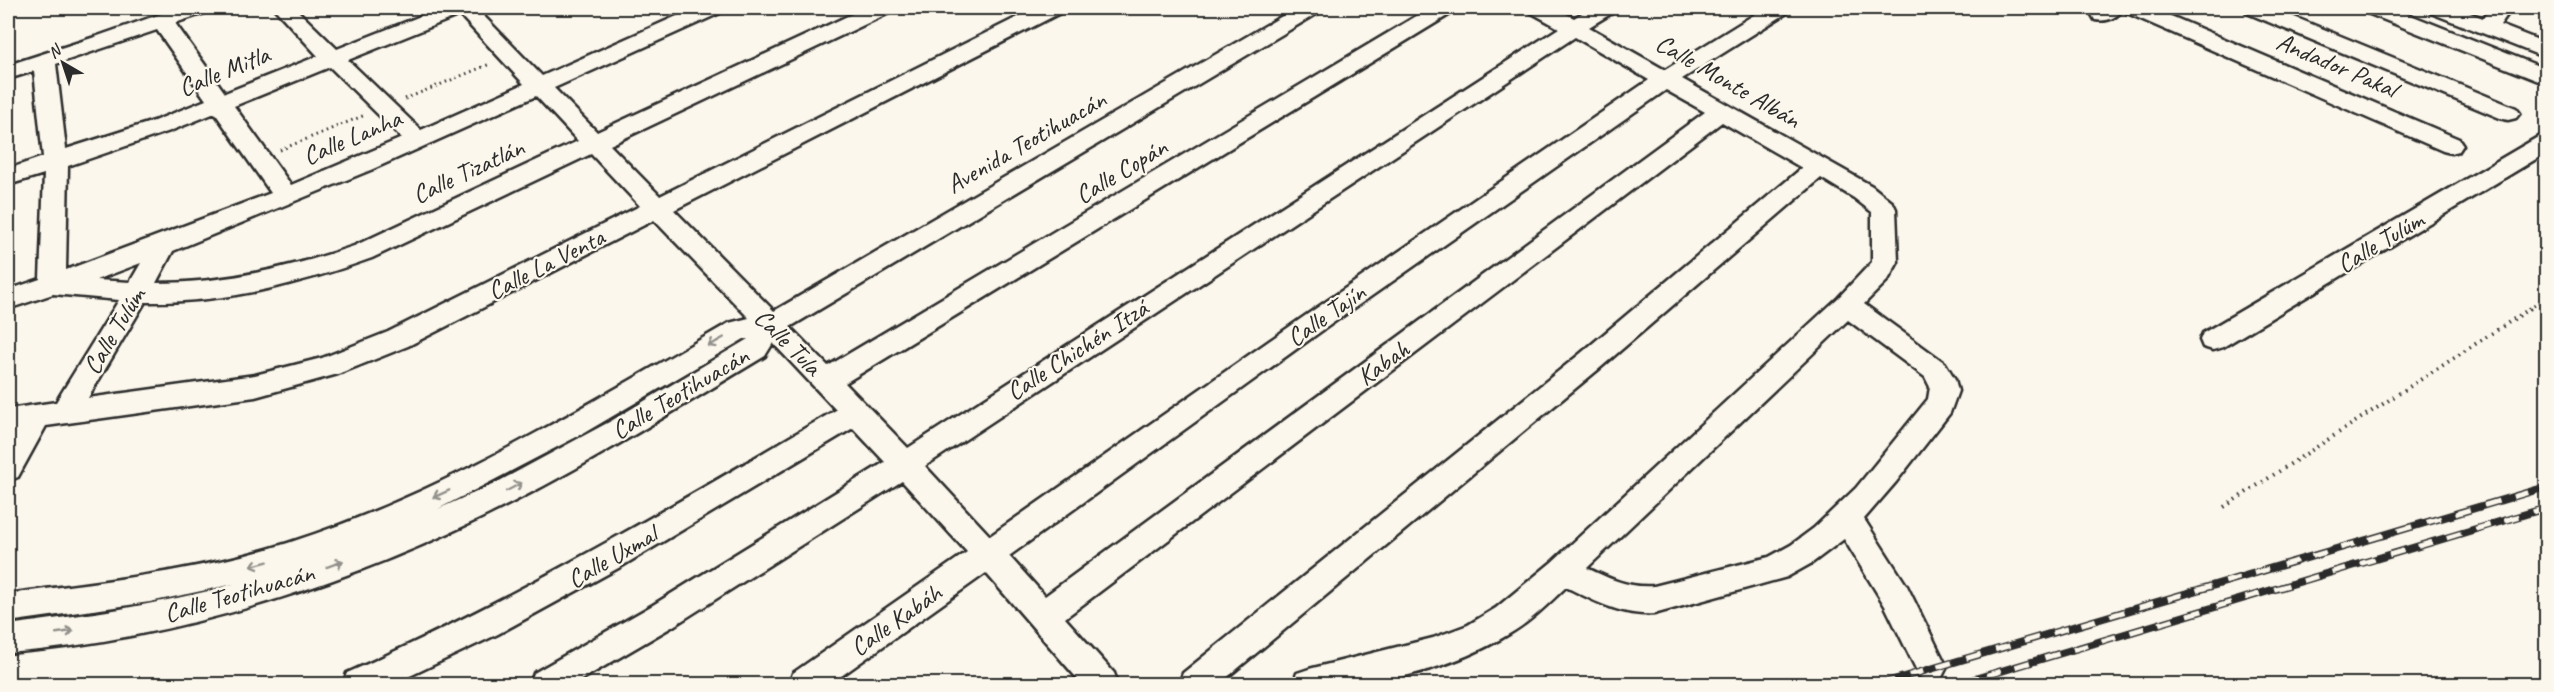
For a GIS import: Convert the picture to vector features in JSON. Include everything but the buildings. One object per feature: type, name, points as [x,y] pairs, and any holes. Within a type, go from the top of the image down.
[{"type":"street","points":[[8,72],[197,8]]},
{"type":"street","points":[[284,8],[417,140]]},
{"type":"street","name":"Calle Mitla","points":[[8,177],[117,143],[459,8]]},
{"type":"street","name":"Calle Tula","points":[[465,8],[856,412],[1044,615],[1102,684]]},
{"type":"street","name":"Calle Lanha","points":[[8,300],[162,247],[286,196],[712,8]]},
{"type":"street","name":"Calle Tizatlán","points":[[53,285],[138,292],[180,292],[286,277],[328,264],[363,252],[881,8]]},
{"type":"street","name":"Calle La Venta","points":[[8,420],[36,418],[255,386],[328,367],[398,339],[1052,8]]},
{"type":"street","name":"Avenida Teotihuacán","points":[[771,325],[1310,8]]},
{"type":"street","name":"Calle Copán","points":[[826,381],[1444,8]]},
{"type":"street","name":"Calle Monte Albán","points":[[1540,8],[1820,166],[1863,192],[1884,209],[1885,262],[1879,273],[1847,305]]},
{"type":"street","name":"Calle Chichén Itzá","points":[[546,684],[664,615],[904,465],[1572,26],[1604,8]]},
{"type":"street","name":"Calle Tajín","points":[[988,555],[1321,319],[1666,79],[1779,8]]},
{"type":"street","name":"Andador Pakal","points":[[2134,8],[2451,145]]},
{"type":"street","points":[[2255,8],[2508,113]]},
{"type":"street","points":[[2376,8],[2547,77]]},
{"type":"street","points":[[2439,8],[2547,51]]},
{"type":"street","points":[[2487,27],[2502,8]]},
{"type":"street","points":[[162,21],[286,196]]},
{"type":"street","points":[[44,61],[56,162],[53,285]]},
{"type":"street","name":"Kabah","points":[[1044,615],[1721,111]]},
{"type":"street","name":"Calle Tulúm","points":[[2213,340],[2547,143]]},
{"type":"street","points":[[1195,684],[1590,361],[1820,166]]},
{"type":"street","name":"Calle Tulúm","points":[[64,413],[138,292],[162,247]]},
{"type":"street","points":[[1309,684],[1438,650],[1498,625],[1522,608],[1563,571],[1847,305],[1935,369],[1944,382],[1945,393],[1940,405],[1848,519],[1794,560],[1776,568],[1654,600],[1626,600],[1563,571]]},
{"type":"street","name":"Calle Teotihuacán","points":[[8,608],[113,596],[195,581],[289,555],[386,532],[502,494],[621,429],[755,349],[771,325]]},
{"type":"street","name":"Calle Uxmal","points":[[359,684],[435,652],[569,582],[856,412]]},
{"type":"street","points":[[8,469],[36,418]]},
{"type":"street","points":[[1848,519],[1896,596],[1931,667]]},
{"type":"street","name":"Calle Teotihuacán","points":[[8,639],[104,627],[188,610],[284,584],[386,532]]},
{"type":"street","name":"Calle Kabáh","points":[[805,684],[988,555]]},
{"type":"path","points":[[2224,507],[2547,298]]},
{"type":"railway","points":[[1880,684],[2546,487]]},
{"type":"railway","points":[[1958,684],[2546,508]]}]
